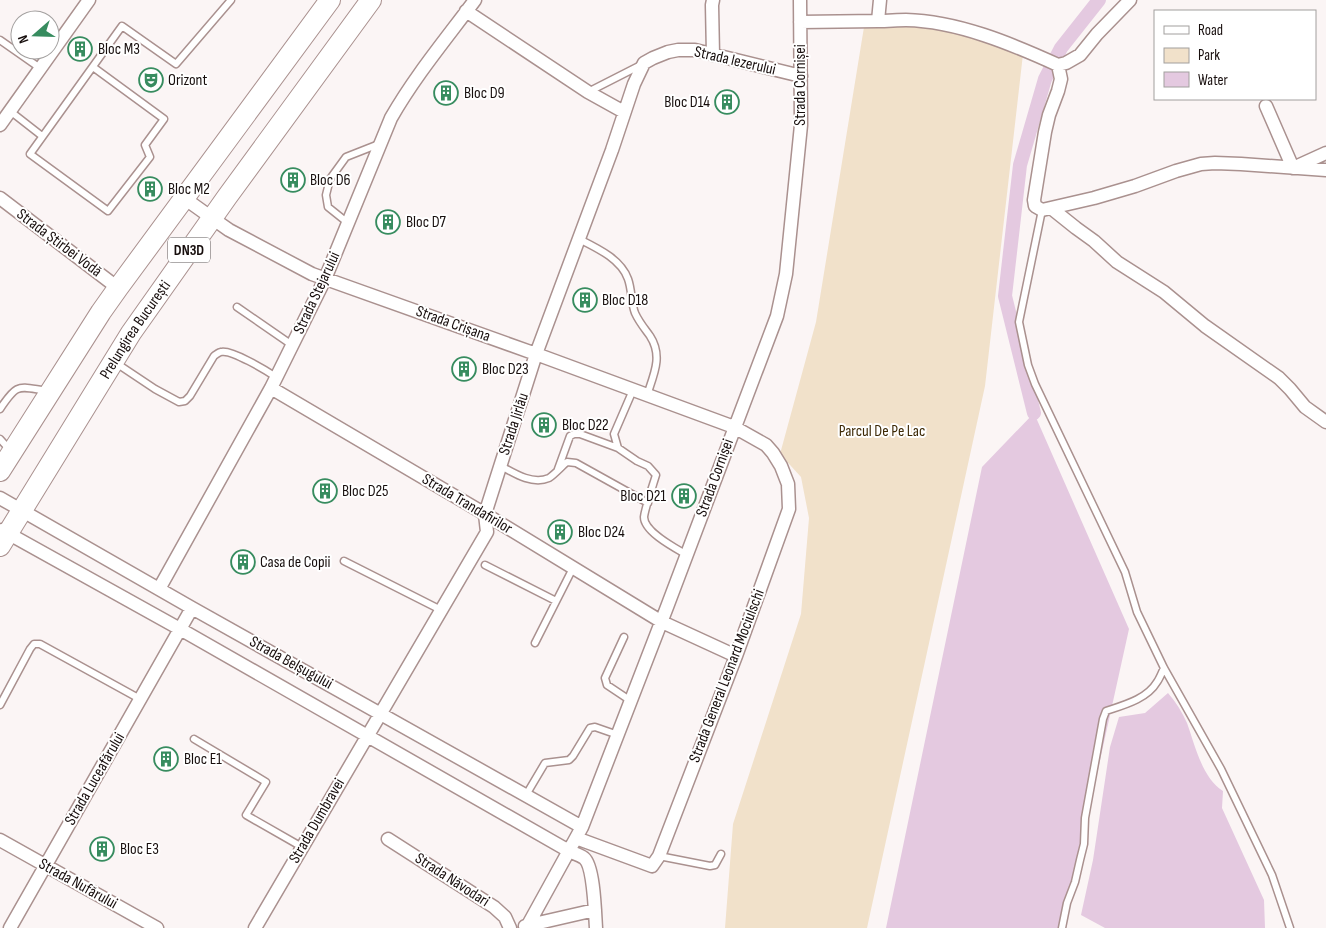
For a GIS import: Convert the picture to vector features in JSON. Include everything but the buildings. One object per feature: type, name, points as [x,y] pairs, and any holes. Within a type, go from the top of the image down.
[{"type":"main road","name":"DN3D","points":[[0,471],[6,446],[51,391],[118,288],[330,0]]},
{"type":"main road","name":"Prelungirea București","points":[[3,536],[22,510],[131,332],[371,0]]},
{"type":"street","points":[[0,125],[89,0]]},
{"type":"street","name":"Strada Stejarului","points":[[159,589],[274,382],[325,279],[391,118],[420,72],[475,0]]},
{"type":"street","points":[[713,0],[713,55]]},
{"type":"street","name":"Strada Cornișei","points":[[528,925],[582,827],[662,622],[777,316],[786,274],[801,125],[800,0]]},
{"type":"street","points":[[878,21],[880,0]]},
{"type":"street","points":[[800,22],[905,20],[931,22],[959,28],[1004,42],[1058,65],[1066,63],[1080,54],[1130,0]]},
{"type":"street","points":[[466,11],[588,92],[624,112]]},
{"type":"street","name":"Strada Iezerului","points":[[644,64],[668,52],[695,50],[801,76]]},
{"type":"street","name":"Strada Jirlău","points":[[381,714],[487,532],[486,514],[536,354],[634,84],[644,64]]},
{"type":"street","points":[[1058,65],[1061,79],[1045,132],[1034,200],[1035,206],[1046,209],[1076,228],[1117,262],[1164,292],[1205,326],[1279,378],[1305,407],[1326,422]]},
{"type":"street","points":[[1266,106],[1293,168]]},
{"type":"street","points":[[1293,168],[1326,153]]},
{"type":"street","points":[[1046,209],[1094,198],[1202,164],[1326,170]]},
{"type":"street","name":"Strada Știrbei Vodă","points":[[0,198],[118,288]]},
{"type":"street","name":"Strada Crișana","points":[[184,198],[229,230],[312,274],[536,354],[734,428]]},
{"type":"street","name":"Strada Trandafirilor","points":[[274,382],[662,622],[736,656]]},
{"type":"street","name":"Strada General Leonard Mociulschi","points":[[659,856],[736,656],[789,509],[788,484],[781,466],[773,453],[766,445],[734,428]]},
{"type":"street","name":"Strada Belșugului","points":[[0,498],[582,827]]},
{"type":"street","name":"Strada Belșugului","points":[[3,536],[180,630],[569,851]]},
{"type":"street","name":"Strada Luceafărului","points":[[10,928],[192,608]]},
{"type":"street","name":"Strada Dumbravei","points":[[255,928],[381,714]]},
{"type":"street","points":[[576,838],[652,866],[659,856]]},
{"type":"street","name":"Strada Năvodari","points":[[388,839],[494,906],[505,917],[510,928]]},
{"type":"street","name":"Strada Nufărului","points":[[0,840],[139,921],[157,928]]},
{"type":"street","points":[[569,851],[585,858],[590,870],[596,928]]},
{"type":"street","points":[[515,928],[595,910]]},
{"type":"lane","points":[[93,67],[164,119],[145,145],[150,157],[108,210],[30,154],[122,26],[176,64],[231,0]]},
{"type":"lane","points":[[0,40],[40,68]]},
{"type":"lane","name":"Strada Iezerului","points":[[588,92],[644,64]]},
{"type":"lane","points":[[10,111],[42,136]]},
{"type":"lane","points":[[348,223],[328,207],[326,195],[330,179],[346,157],[380,144]]},
{"type":"lane","points":[[1046,209],[1019,322],[1028,365],[1035,384],[1126,572],[1137,612],[1164,668],[1221,768],[1272,875],[1290,928]]},
{"type":"lane","points":[[579,239],[600,249],[620,267],[628,279],[634,312],[651,338],[657,357],[647,395]]},
{"type":"lane","points":[[237,307],[292,345]]},
{"type":"lane","points":[[113,361],[154,389],[179,402],[185,401],[190,396],[214,356],[220,352],[234,354],[274,382]]},
{"type":"lane","points":[[0,409],[11,393],[22,387],[51,391]]},
{"type":"lane","points":[[618,448],[614,434],[633,390]]},
{"type":"lane","points":[[558,470],[570,436],[574,434],[580,434],[618,448],[637,462],[648,466],[656,475],[644,518],[648,527],[660,538],[687,555]]},
{"type":"lane","points":[[501,466],[516,475],[537,481],[551,477],[567,462],[576,463],[648,502]]},
{"type":"lane","points":[[344,561],[441,610]]},
{"type":"lane","points":[[485,565],[556,601]]},
{"type":"lane","points":[[535,643],[573,568]]},
{"type":"lane","points":[[624,638],[605,681],[607,685],[631,700]]},
{"type":"lane","points":[[0,705],[34,644],[40,644],[140,699]]},
{"type":"lane","points":[[1062,928],[1067,903],[1075,882],[1082,852],[1085,818],[1102,719],[1106,711],[1133,702],[1145,694],[1157,684],[1164,668]]},
{"type":"lane","points":[[526,796],[545,764],[569,760],[590,728],[595,727],[618,735]]},
{"type":"lane","points":[[194,739],[266,782],[246,816],[302,847]]},
{"type":"lane","points":[[659,856],[710,866],[715,865],[721,854]]},
{"type":"green space","name":"Parcul De Pe Lac","points":[[905,24],[960,33],[1023,54],[985,386],[867,928],[725,928],[733,824],[801,614],[809,518],[801,477],[780,454],[816,322],[864,27]]},
{"type":"water","points":[[1034,413],[1129,629],[1063,928],[886,928],[982,467]]},
{"type":"water","points":[[1168,693],[1187,723],[1204,770],[1223,791],[1222,808],[1264,900],[1265,928],[1105,928],[1081,915],[1093,860],[1110,747],[1119,717],[1145,713]]},
{"type":"waterway","points":[[1034,413],[1005,296],[1020,165],[1045,79],[1061,48],[1099,0]]},
{"type":"place","name":"Bloc M3","points":[[80,49]]},
{"type":"place","name":"Orizont","points":[[151,80]]},
{"type":"place","name":"Bloc D9","points":[[446,93]]},
{"type":"place","name":"Bloc D14","points":[[727,102]]},
{"type":"place","name":"Bloc D6","points":[[293,180]]},
{"type":"place","name":"Bloc M2","points":[[150,189]]},
{"type":"place","name":"Bloc D7","points":[[388,222]]},
{"type":"place","name":"Bloc D18","points":[[585,300]]},
{"type":"place","name":"Bloc D23","points":[[464,369]]},
{"type":"place","name":"Bloc D22","points":[[544,425]]},
{"type":"place","name":"Bloc D25","points":[[325,491]]},
{"type":"place","name":"Bloc D21","points":[[684,496]]},
{"type":"place","name":"Bloc D24","points":[[560,532]]},
{"type":"place","name":"Casa de Copii","points":[[243,562]]},
{"type":"place","name":"Bloc E1","points":[[166,759]]},
{"type":"place","name":"Bloc E3","points":[[102,849]]}]
